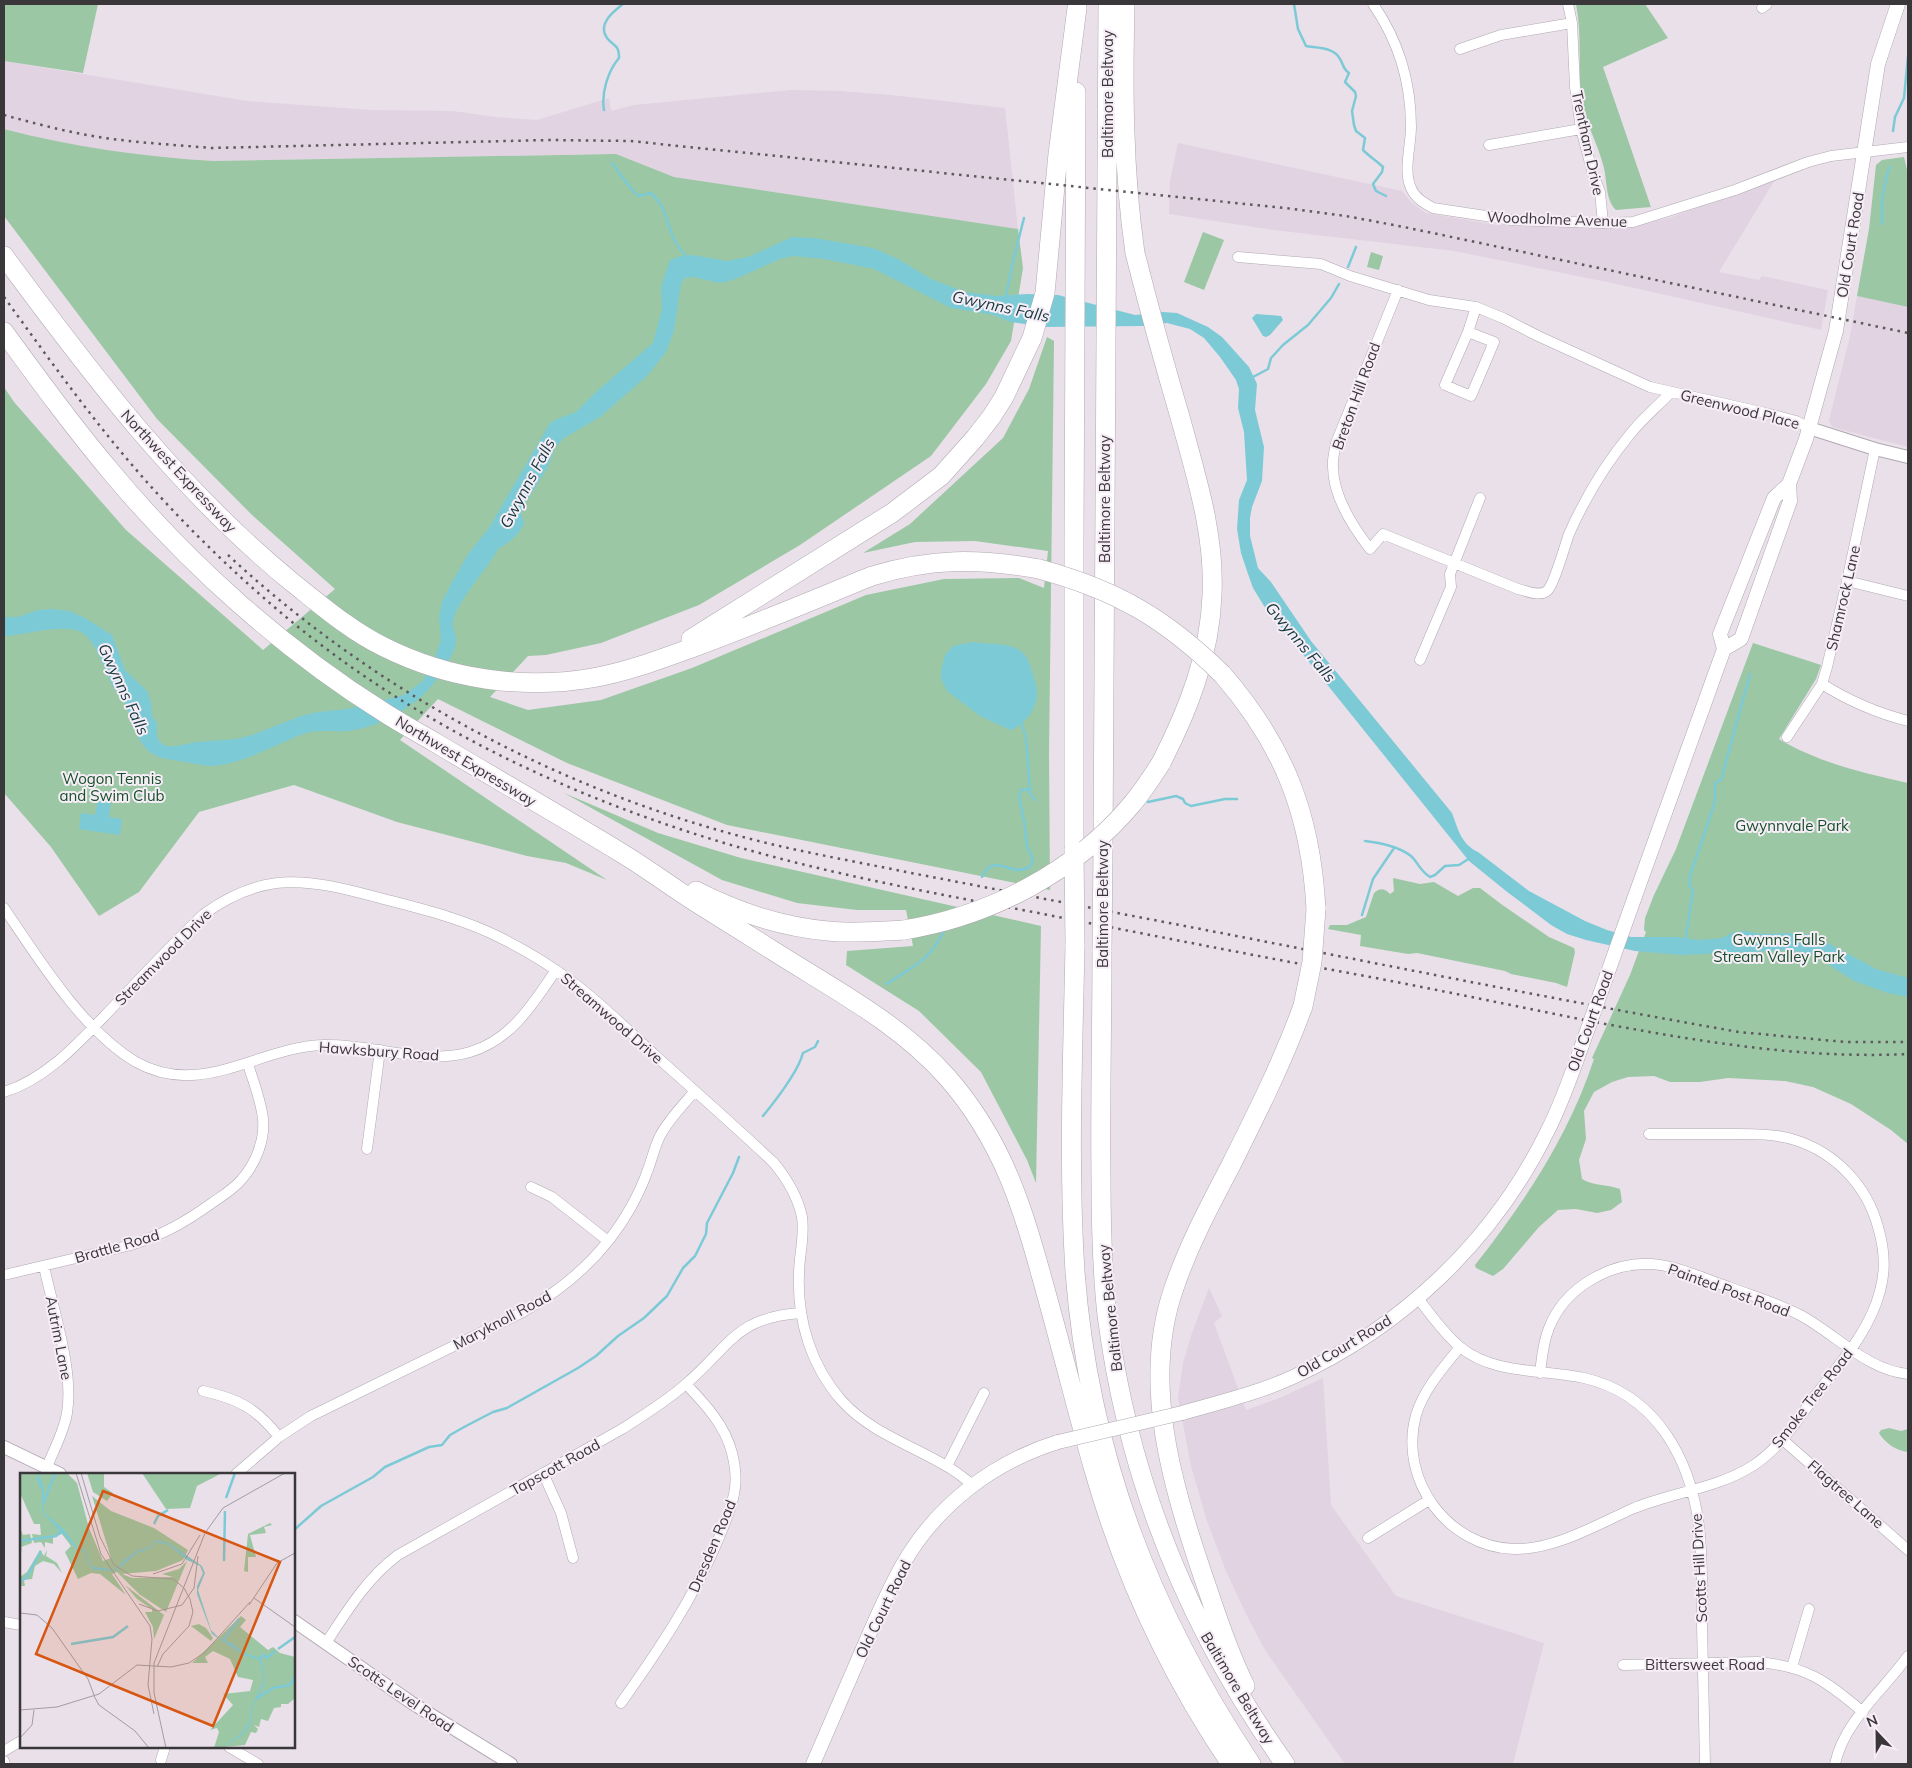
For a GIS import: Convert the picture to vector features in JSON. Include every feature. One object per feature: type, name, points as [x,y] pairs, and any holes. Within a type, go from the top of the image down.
[{"type":"highway","name":"Baltimore Beltway","points":[[1108,4],[1100,1146],[1103,1269],[1107,1314],[1122,1403],[1136,1458],[1160,1534],[1192,1609],[1232,1685],[1284,1763]]},
{"type":"highway","points":[[626,856],[709,898],[753,915],[793,926],[828,931],[904,930],[938,923],[966,914],[1020,892],[1051,874],[1070,861],[1117,819],[1132,803],[1161,763],[1191,698],[1200,668],[1209,628],[1212,596],[1212,562],[1204,508],[1135,253],[1127,172],[1124,83],[1125,4]]},
{"type":"highway","name":"Baltimore Beltway","points":[[1078,6],[1074,336],[1075,945],[1072,1154],[1075,1271],[1086,1363],[1099,1431],[1135,1543],[1168,1620],[1208,1698],[1251,1764]]},
{"type":"highway","points":[[652,662],[729,616],[892,513],[941,476],[992,416],[1013,381],[1032,338],[1046,284],[1058,154],[1078,6]]},
{"type":"highway","name":"Northwest Expressway","points":[[4,256],[46,314],[150,444],[192,490],[256,553],[353,629],[383,647],[417,662],[485,680],[552,682],[591,678],[626,671],[652,662]]},
{"type":"highway","name":"Northwest Expressway","points":[[4,332],[82,436],[157,523],[193,560],[275,634],[385,714],[626,856]]},
{"type":"highway","points":[[652,662],[739,630],[872,576],[915,565],[957,561],[984,561],[1039,569],[1115,595],[1139,608],[1180,635],[1222,674],[1251,709],[1277,752],[1292,784],[1310,846],[1316,909],[1312,962],[1303,1006],[1270,1088],[1187,1250],[1171,1295],[1162,1335],[1160,1354],[1162,1405],[1169,1456],[1189,1534],[1222,1632],[1241,1677],[1284,1763]]},
{"type":"highway","points":[[626,856],[705,908],[847,995],[890,1025],[920,1050],[945,1075],[978,1119],[998,1152],[1015,1188],[1025,1216],[1093,1469],[1119,1549],[1152,1628],[1171,1666],[1231,1764]]},
{"type":"main road","name":"Old Court Road","points":[[1724,649],[1741,639],[1790,501],[1789,484],[1809,428],[1836,331],[1878,64],[1898,4]]},
{"type":"main road","name":"Old Court Road","points":[[813,1764],[886,1597],[904,1562],[935,1520],[973,1485],[1013,1460],[1058,1442],[1182,1413],[1249,1394],[1293,1377],[1330,1358],[1365,1337],[1418,1298],[1447,1272],[1496,1216],[1529,1166],[1557,1112],[1724,649],[1720,634],[1774,498],[1789,484]]},
{"type":"street","name":"Woodholme Avenue","points":[[1374,4],[1394,39],[1402,62],[1410,109],[1408,173],[1411,188],[1423,203],[1433,208],[1488,217],[1603,223],[1633,222],[1735,190],[1808,162],[1831,156],[1908,147]]},
{"type":"street","name":"Trentham Drive","points":[[1568,4],[1572,24],[1573,70],[1581,129],[1593,174],[1600,192],[1603,223]]},
{"type":"street","points":[[1460,49],[1500,35],[1572,24]]},
{"type":"street","points":[[1489,145],[1581,129]]},
{"type":"street","points":[[1238,257],[1320,264],[1350,276],[1429,300],[1476,307],[1650,387],[1671,392]]},
{"type":"street","name":"Breton Hill Road","points":[[1398,290],[1336,443],[1332,467],[1334,479],[1353,526],[1370,549],[1383,534],[1454,564]]},
{"type":"street","points":[[1468,332],[1494,342],[1471,396],[1445,385],[1468,332],[1476,307]]},
{"type":"street","points":[[1454,564],[1527,591],[1542,594],[1547,591],[1552,585],[1570,533],[1596,483],[1632,432],[1671,392]]},
{"type":"street","name":"Greenwood Place","points":[[1671,392],[1770,414],[1796,421],[1809,428]]},
{"type":"street","points":[[1809,428],[1875,449],[1908,457]]},
{"type":"street","name":"Shamrock Lane","points":[[1787,737],[1822,684],[1847,582],[1875,449]]},
{"type":"street","points":[[1420,660],[1451,587],[1450,574],[1480,498]]},
{"type":"street","points":[[1847,582],[1908,596]]},
{"type":"street","points":[[1822,684],[1870,710],[1908,720]]},
{"type":"street","name":"Streamwood Drive","points":[[4,1092],[26,1083],[60,1059],[94,1027],[204,914],[236,894],[272,884],[291,881],[311,882],[436,912],[466,922],[500,937],[556,970],[587,994],[774,1163],[794,1192],[802,1218],[803,1237],[799,1273],[800,1313],[804,1333],[818,1364],[833,1389],[851,1410],[892,1439],[947,1466],[973,1485]]},
{"type":"street","name":"Hawksbury Road","points":[[4,908],[48,974],[94,1027],[120,1051],[137,1062],[152,1069],[184,1076],[214,1074],[307,1046],[338,1045],[427,1056],[470,1052],[499,1038],[528,1012],[556,970]]},
{"type":"street","points":[[366,1149],[380,1050]]},
{"type":"street","name":"Brattle Road","points":[[4,1275],[131,1245],[168,1231],[182,1224],[242,1180],[257,1155],[263,1119],[248,1064]]},
{"type":"street","name":"Maryknoll Road","points":[[237,1473],[280,1437],[311,1416],[506,1321],[540,1302],[582,1269],[608,1241],[631,1207],[647,1172],[660,1136],[674,1115],[695,1091]]},
{"type":"street","name":"Smoke Tree Road","points":[[1460,1347],[1431,1385],[1416,1416],[1413,1435],[1416,1469],[1429,1500],[1442,1517],[1468,1537],[1496,1547],[1514,1549],[1533,1548],[1550,1544],[1637,1507],[1691,1491],[1739,1473],[1756,1464],[1783,1440],[1851,1349],[1876,1305],[1882,1280],[1884,1254],[1881,1236],[1868,1201],[1848,1173],[1833,1160],[1816,1149],[1796,1140],[1774,1136],[1649,1134]]},
{"type":"street","points":[[531,1187],[552,1197],[608,1241]]},
{"type":"street","name":"Painted Post Road","points":[[1540,1372],[1545,1340],[1550,1326],[1555,1315],[1573,1293],[1585,1283],[1598,1276],[1623,1267],[1653,1264],[1679,1270],[1779,1306],[1822,1328],[1872,1364],[1886,1370],[1908,1374]]},
{"type":"street","name":"Autrim Lane","points":[[44,1266],[69,1380],[67,1414],[47,1467]]},
{"type":"street","name":"Scotts Hill Drive","points":[[1418,1298],[1460,1347],[1474,1355],[1501,1366],[1581,1378],[1599,1382],[1619,1390],[1640,1404],[1653,1416],[1670,1439],[1696,1507],[1700,1543],[1705,1764]]},
{"type":"street","name":"Tapscott Road","points":[[326,1643],[368,1582],[387,1563],[412,1546],[622,1429],[654,1408],[686,1384],[740,1331],[767,1318],[800,1313]]},
{"type":"street","name":"Dresden Road","points":[[622,1703],[688,1602],[708,1564],[726,1519],[734,1492],[734,1465],[728,1440],[716,1418],[686,1384]]},
{"type":"street","points":[[203,1391],[226,1396],[252,1409],[280,1437]]},
{"type":"street","points":[[947,1466],[984,1392]]},
{"type":"street","name":"Flagtree Lane","points":[[1783,1440],[1908,1550]]},
{"type":"street","points":[[4,1447],[58,1473]]},
{"type":"street","points":[[543,1473],[562,1513],[573,1558]]},
{"type":"street","points":[[1368,1538],[1429,1500]]},
{"type":"street","points":[[1792,1667],[1809,1610]]},
{"type":"street","points":[[4,1622],[20,1625]]},
{"type":"street","name":"Scotts Level Road","points":[[295,1622],[412,1703],[511,1764]]},
{"type":"street","points":[[1835,1764],[1848,1732],[1908,1656]]},
{"type":"street","name":"Bittersweet Road","points":[[1623,1665],[1757,1662],[1792,1667],[1834,1688],[1863,1712]]},
{"type":"street","points":[[4,1751],[20,1742]]},
{"type":"street","points":[[161,1760],[165,1748]]},
{"type":"street","points":[[231,1748],[258,1764]]},
{"type":"shaded area","points":[[4,61],[247,101],[371,110],[453,111],[537,120],[609,98],[611,111],[634,105],[791,90],[891,95],[1005,108],[1018,229],[674,177],[616,154],[214,161],[101,150],[44,140],[4,129]]},
{"type":"shaded area","points":[[1178,143],[1402,191],[1411,202],[1426,213],[1497,225],[1621,227],[1640,225],[1672,217],[1776,178],[1719,272],[1759,280],[1762,276],[1828,290],[1821,330],[1617,284],[1454,251],[1274,230],[1169,214],[1170,181]]},
{"type":"shaded area","points":[[1857,296],[1908,307],[1908,447],[1832,427],[1829,420],[1850,336]]},
{"type":"shaded area","points":[[1209,1288],[1222,1316],[1214,1323],[1246,1410],[1277,1399],[1323,1378],[1331,1505],[1396,1596],[1544,1643],[1513,1764],[1345,1764],[1265,1650],[1226,1571],[1207,1521],[1191,1466],[1178,1398],[1183,1363]]},
{"type":"green space","points":[[4,4],[98,4],[83,73],[4,61]]},
{"type":"green space","points":[[1576,4],[1645,4],[1668,38],[1603,67],[1651,207],[1616,210],[1610,202],[1604,168],[1588,123],[1581,95],[1579,27]]},
{"type":"green space","name":"Wogon Tennis and Swim Club","points":[[4,129],[108,150],[214,161],[616,154],[674,177],[1018,229],[1023,268],[1011,341],[986,384],[931,456],[800,545],[699,605],[601,643],[546,655],[528,656],[490,697],[528,710],[601,700],[692,668],[866,595],[944,579],[1019,578],[1044,588],[1048,551],[975,541],[915,542],[863,553],[910,524],[1003,438],[1029,389],[1047,337],[1054,341],[1049,754],[1050,890],[727,825],[567,763],[438,699],[400,740],[607,880],[566,863],[527,856],[397,822],[294,785],[199,812],[139,892],[99,916],[51,847],[4,793],[4,387],[14,402],[126,530],[263,650],[335,589],[251,514],[157,419],[4,216]]},
{"type":"green space","points":[[1904,157],[1908,174],[1908,307],[1857,296],[1869,229],[1876,165],[1882,160]]},
{"type":"green space","points":[[1203,232],[1224,240],[1204,290],[1184,282]]},
{"type":"green space","points":[[1371,252],[1383,256],[1379,270],[1367,267]]},
{"type":"green space","name":"Gwynns Falls Stream Valley Park","points":[[1753,643],[1821,665],[1816,679],[1779,739],[1826,761],[1908,783],[1908,1144],[1891,1130],[1851,1104],[1813,1087],[1785,1081],[1728,1078],[1700,1082],[1670,1082],[1654,1076],[1628,1077],[1612,1082],[1594,1092],[1584,1111],[1586,1139],[1579,1160],[1582,1179],[1591,1183],[1620,1189],[1622,1202],[1611,1210],[1597,1213],[1576,1209],[1558,1210],[1539,1227],[1503,1269],[1493,1276],[1476,1268],[1475,1265],[1528,1192],[1559,1141],[1572,1114],[1594,1059],[1592,1058],[1630,975],[1646,932],[1644,930],[1645,918],[1676,849]]},
{"type":"green space","points":[[564,793],[658,833],[741,858],[1041,926],[1036,1183],[1027,1160],[981,1072],[919,1011],[846,965],[847,951],[913,946],[906,910],[857,910],[797,903],[722,880]]},
{"type":"green space","points":[[1393,878],[1420,884],[1434,882],[1458,896],[1473,888],[1480,888],[1549,937],[1574,948],[1575,952],[1567,987],[1505,971],[1417,953],[1408,954],[1360,946],[1361,935],[1328,929],[1330,925],[1347,925],[1366,917],[1376,891],[1381,889],[1390,894],[1394,891]]},
{"type":"green space","points":[[1889,1428],[1901,1431],[1908,1429],[1908,1452],[1888,1443],[1879,1433],[1881,1430]]},
{"type":"water","name":"Gwynns Falls","points":[[792,237],[815,238],[873,248],[898,259],[931,279],[965,292],[997,296],[1027,294],[1058,295],[1135,315],[1163,312],[1177,313],[1208,327],[1222,337],[1249,367],[1257,384],[1255,410],[1264,447],[1262,481],[1252,507],[1250,536],[1258,568],[1271,582],[1311,641],[1452,813],[1461,836],[1472,849],[1529,891],[1585,921],[1607,930],[1631,937],[1676,937],[1699,940],[1722,938],[1734,932],[1745,931],[1760,934],[1801,933],[1815,936],[1876,969],[1908,978],[1908,997],[1888,993],[1854,981],[1812,954],[1789,950],[1681,955],[1635,951],[1586,940],[1567,934],[1551,925],[1469,861],[1264,606],[1253,588],[1241,553],[1237,529],[1239,500],[1247,480],[1244,432],[1238,408],[1239,389],[1236,380],[1204,338],[1190,329],[1167,323],[1143,326],[1046,327],[1010,322],[994,315],[951,308],[874,269],[824,259],[793,256],[780,259],[733,280],[720,283],[693,277],[685,278],[681,283],[674,331],[666,352],[647,376],[600,417],[564,438],[555,447],[548,467],[521,513],[524,523],[520,531],[511,541],[499,548],[457,610],[453,621],[456,637],[455,648],[439,675],[427,691],[410,706],[380,723],[358,729],[310,732],[250,757],[213,766],[162,758],[151,753],[142,743],[125,703],[114,688],[95,648],[85,635],[70,629],[52,629],[4,636],[4,617],[18,617],[38,610],[53,609],[69,611],[85,618],[112,635],[125,670],[147,691],[151,703],[152,716],[157,723],[157,735],[159,741],[165,746],[236,739],[252,735],[301,716],[347,709],[404,695],[423,681],[435,657],[441,640],[439,618],[442,602],[451,584],[468,554],[489,528],[550,423],[576,412],[597,391],[653,343],[662,309],[661,287],[670,260],[681,256],[693,255],[727,261],[748,257]]},
{"type":"water","points":[[1256,314],[1281,316],[1283,320],[1266,337],[1263,336],[1252,318]]},
{"type":"water","points":[[973,642],[1014,647],[1022,652],[1028,660],[1036,684],[1037,697],[1030,715],[1016,728],[1010,730],[980,716],[947,691],[941,679],[945,655],[953,646]]},
{"type":"water","points":[[98,799],[111,801],[109,817],[122,819],[120,835],[79,829],[81,813],[95,815]]},
{"type":"waterway","points":[[604,110],[606,82],[619,58],[617,48],[607,38],[604,28],[608,19],[623,4]]},
{"type":"waterway","points":[[1294,4],[1298,29],[1306,46],[1334,52],[1349,73],[1345,82],[1355,92],[1356,96],[1352,111],[1354,125],[1356,131],[1365,138],[1363,150],[1383,167],[1382,172],[1373,184],[1376,191],[1386,196]]},
{"type":"waterway","points":[[1893,131],[1895,117],[1904,98],[1908,56]]},
{"type":"waterway","points":[[612,163],[636,194],[639,196],[651,193],[657,199],[664,211],[675,241],[687,258]]},
{"type":"waterway","points":[[1882,224],[1882,199],[1889,167]]},
{"type":"waterway","points":[[1006,297],[1024,218]]},
{"type":"waterway","points":[[1348,267],[1356,247]]},
{"type":"waterway","points":[[1253,377],[1268,369],[1271,358],[1283,345],[1308,325],[1331,298],[1339,284]]},
{"type":"waterway","points":[[1685,942],[1693,891],[1689,885],[1690,876],[1715,802],[1715,783],[1721,780],[1750,674]]},
{"type":"waterway","points":[[1022,724],[1026,738],[1030,791]]},
{"type":"waterway","points":[[982,877],[989,867],[993,865],[1018,870],[1030,867],[1033,860],[1027,846],[1019,797],[1021,790],[1027,789],[1035,800]]},
{"type":"waterway","points":[[1148,802],[1176,796],[1191,806],[1225,799],[1237,799]]},
{"type":"waterway","points":[[1365,841],[1389,846],[1406,853],[1430,877],[1445,866],[1459,865],[1470,858]]},
{"type":"waterway","points":[[1362,915],[1373,879],[1394,848]]},
{"type":"waterway","points":[[886,984],[926,957],[944,931]]},
{"type":"waterway","points":[[763,1116],[792,1077],[803,1053],[815,1047],[818,1041]]},
{"type":"waterway","points":[[295,1529],[321,1506],[373,1477],[385,1467],[429,1447],[442,1445],[450,1435],[493,1412],[507,1408],[578,1368],[644,1318],[667,1296],[683,1268],[695,1256],[706,1234],[707,1223],[733,1173],[739,1157]]},
{"type":"railway","points":[[4,115],[67,131],[105,138],[212,148],[549,140],[630,141],[1285,208],[1346,216],[1404,227],[1908,333]]},
{"type":"railway","points":[[4,297],[79,399],[145,480],[203,541],[286,617],[335,656],[441,724],[497,754],[612,805],[731,845],[843,874],[957,898],[1404,983],[1600,1023],[1753,1048],[1830,1054],[1908,1054]]},
{"type":"railway","points":[[228,555],[283,603],[340,647],[401,688],[464,725],[528,758],[595,787],[663,813],[732,834],[797,850],[906,872],[1521,992],[1739,1032],[1845,1042],[1908,1042]]},
{"type":"park label","name":"Gwynnvale Park","points":[[1792,825]]}]
